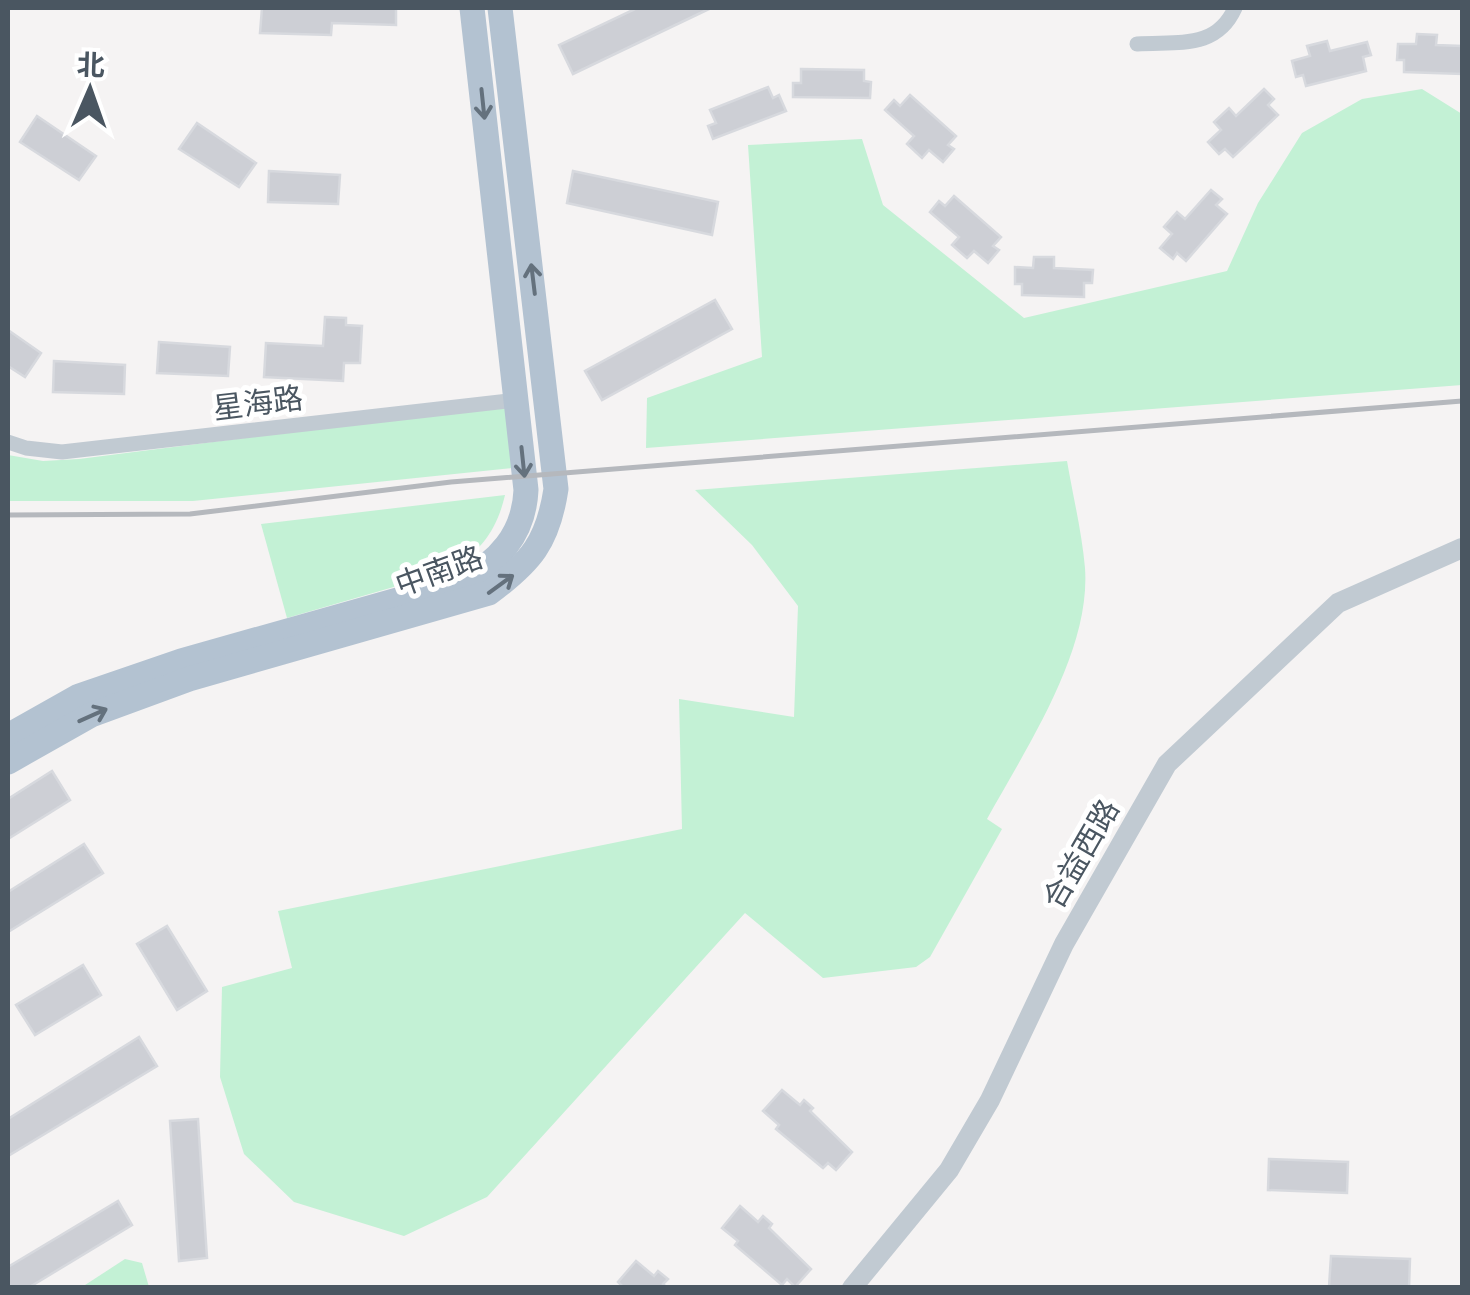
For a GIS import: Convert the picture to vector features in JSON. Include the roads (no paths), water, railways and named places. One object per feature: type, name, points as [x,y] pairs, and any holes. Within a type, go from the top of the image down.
[{"type":"main road","name":"中南路","points":[[8,736],[96,690],[182,661],[422,596],[460,582],[482,571],[512,540],[525,508],[472,8]]},
{"type":"main road","name":"中南路","points":[[8,762],[91,715],[188,678],[488,593],[517,572],[538,549],[551,520],[556,489],[500,8]]},
{"type":"street","points":[[1136,44],[1216,35],[1228,25],[1235,8]]},
{"type":"street","name":"星海路","points":[[8,442],[62,452],[516,400]]},
{"type":"street","name":"合益西路","points":[[852,1288],[949,1170],[990,1100],[1064,944],[1167,764],[1338,603],[1462,548]]},
{"type":"railway","points":[[8,515],[190,514],[451,482],[1462,401]]}]
